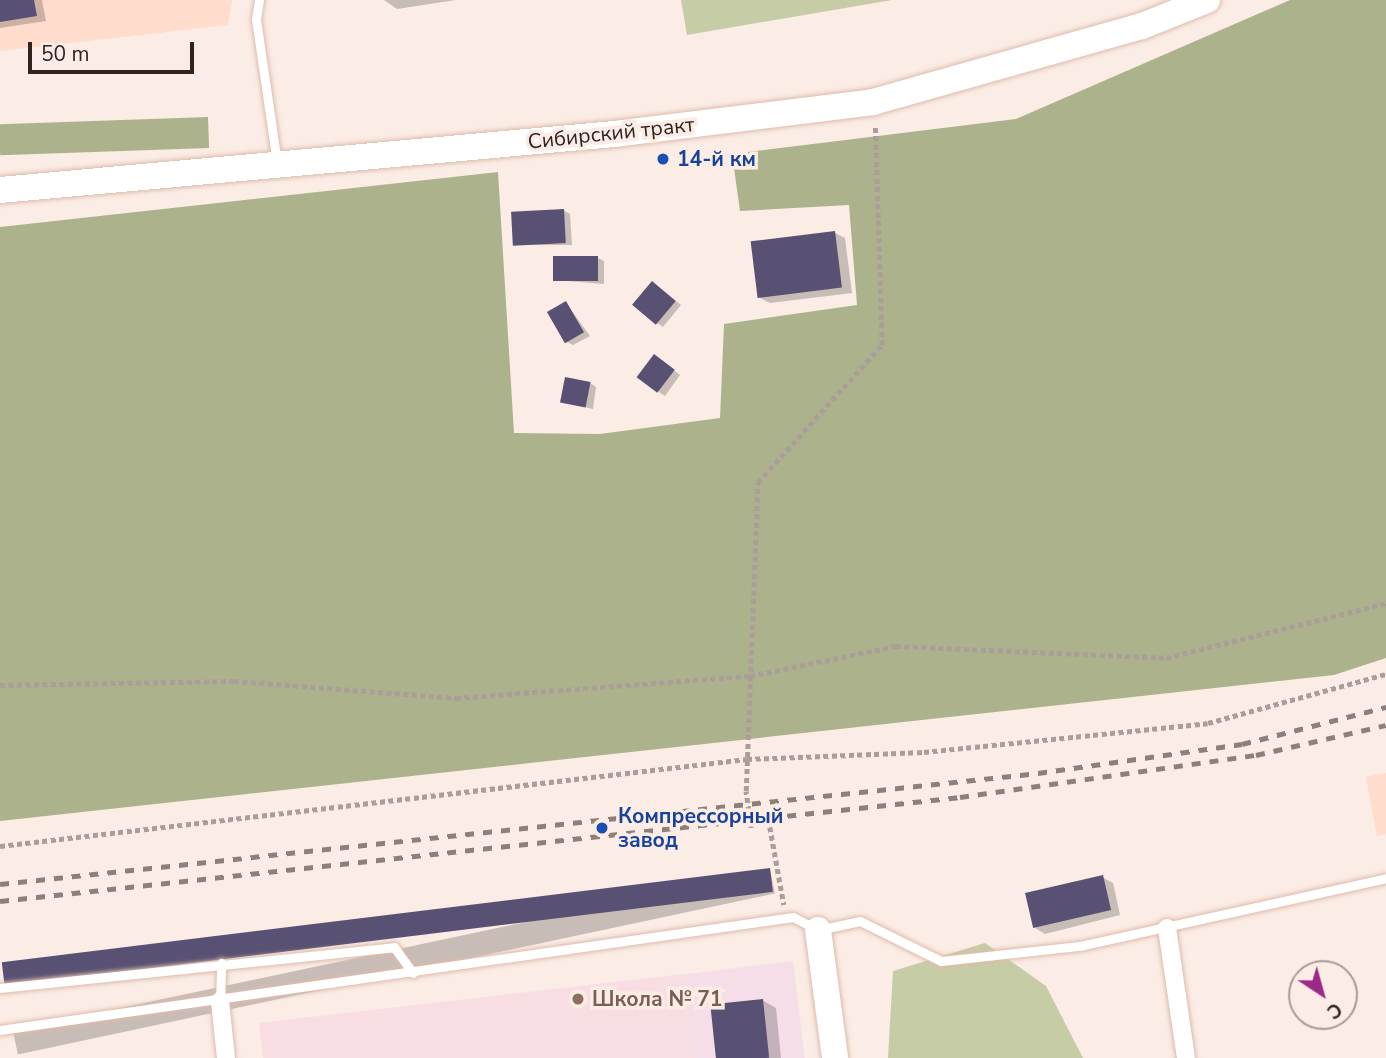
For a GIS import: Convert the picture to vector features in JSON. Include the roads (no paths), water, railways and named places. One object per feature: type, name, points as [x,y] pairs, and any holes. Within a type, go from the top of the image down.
[{"type":"main road","name":"Сибирский тракт","points":[[0,190],[277,165],[873,102],[1142,26],[1207,0]]},
{"type":"main road","points":[[818,930],[835,1058]]},
{"type":"street","points":[[1167,928],[1186,1058]]},
{"type":"street","points":[[220,1001],[226,1058]]},
{"type":"lane","points":[[259,0],[256,19],[277,165]]},
{"type":"lane","points":[[0,1030],[220,1001],[793,917],[818,930],[860,921],[941,961],[1080,946],[1386,878]]},
{"type":"lane","points":[[0,988],[394,947],[412,973]]},
{"type":"lane","points":[[220,1001],[221,963]]},
{"type":"railway","points":[[0,884],[1038,773],[1242,744],[1386,707]]},
{"type":"railway","points":[[0,901],[960,797],[1256,755],[1386,725]]},
{"type":"place","name":"14-й км","points":[[663,159]]},
{"type":"place","name":"Компрессорный завод","points":[[602,828]]},
{"type":"place","name":"Школа № 71","points":[[578,999]]}]
